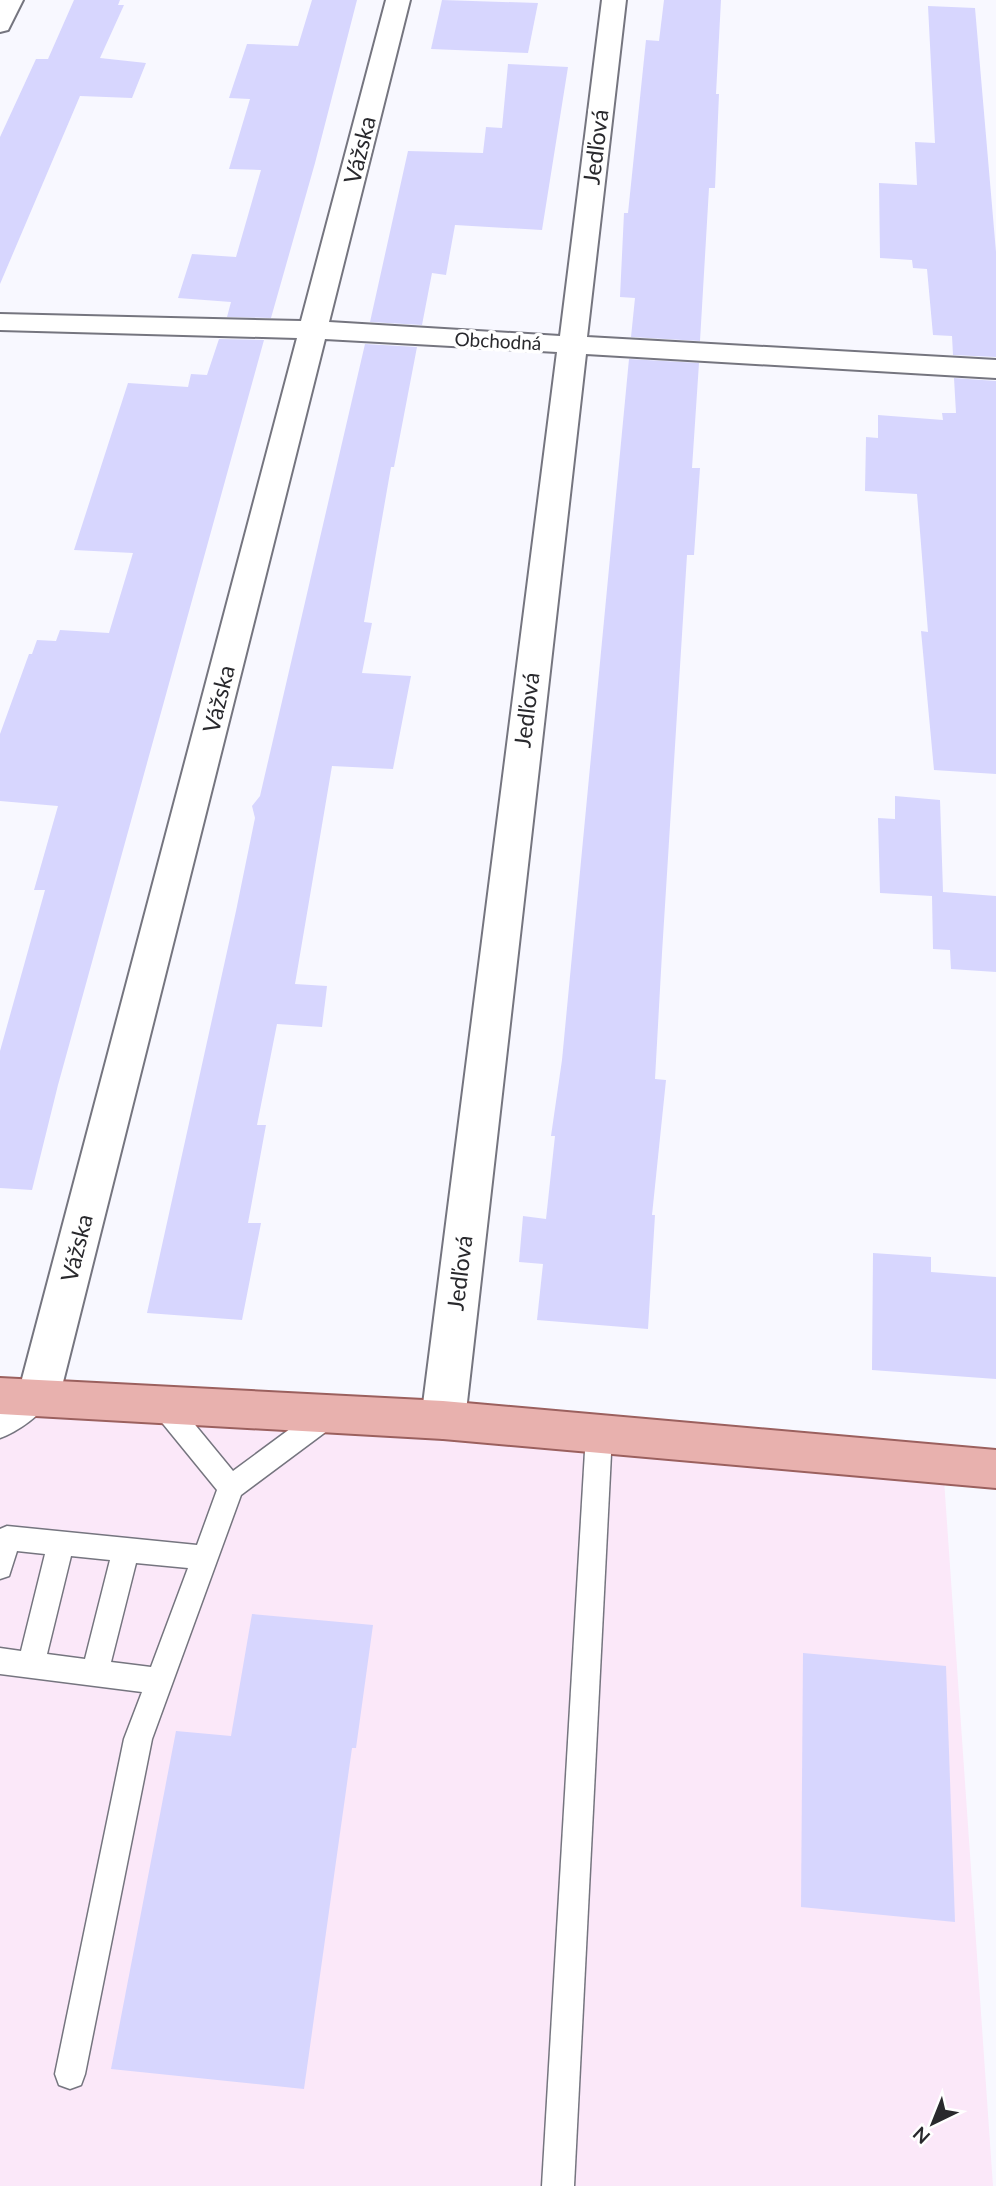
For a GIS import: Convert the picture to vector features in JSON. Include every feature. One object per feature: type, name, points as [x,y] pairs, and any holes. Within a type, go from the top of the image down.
[{"type":"main road","points":[[19,1397],[443,1420],[996,1469]]},
{"type":"street","points":[[0,25],[11,0]]},
{"type":"street","name":"Vážska","points":[[19,1397],[314,330],[398,0]]},
{"type":"street","name":"Jedľová","points":[[443,1420],[614,0]]},
{"type":"street","name":"Obchodná","points":[[0,322],[314,330],[996,369]]},
{"type":"lane","points":[[0,1427],[19,1397]]},
{"type":"lane","points":[[164,1406],[231,1488]]},
{"type":"lane","points":[[70,2074],[138,1739],[231,1488],[330,1414]]},
{"type":"lane","points":[[558,2186],[600,1434]]},
{"type":"lane","points":[[0,1567],[7,1538],[205,1558]]},
{"type":"lane","points":[[31,1665],[61,1543]]},
{"type":"lane","points":[[95,1673],[126,1549]]},
{"type":"lane","points":[[0,1661],[160,1681]]},
{"type":"shaded area","points":[[0,1398],[943,1465],[993,2186],[0,2186]]},
{"type":"building","points":[[74,0],[120,0],[118,5],[124,5],[100,58],[146,63],[132,98],[80,96],[0,284],[0,137],[36,59],[48,59]]},
{"type":"building","points":[[312,0],[357,0],[315,163],[271,318],[227,317],[231,302],[178,298],[192,254],[236,257],[261,170],[229,169],[250,99],[229,98],[247,44],[298,46]]},
{"type":"building","points":[[442,0],[538,3],[528,53],[431,49]]},
{"type":"building","points":[[664,0],[721,0],[715,188],[709,188],[700,341],[631,337],[635,298],[620,297],[624,213],[628,213],[646,40],[659,41]]},
{"type":"building","points":[[928,6],[975,8],[996,252],[996,357],[953,355],[952,336],[933,335],[927,269],[913,268],[912,260],[880,258],[879,183],[917,185],[915,142],[935,143]]},
{"type":"building","points":[[508,64],[568,67],[542,230],[455,225],[446,275],[432,273],[422,325],[370,322],[408,151],[483,153],[486,127],[502,128]]},
{"type":"building","points":[[219,339],[264,340],[58,1085],[32,1190],[0,1188],[0,1051],[45,890],[34,890],[58,806],[0,801],[0,734],[29,654],[32,654],[37,640],[56,641],[60,630],[109,633],[133,553],[74,550],[128,383],[188,387],[191,374],[207,375]]},
{"type":"building","points":[[365,344],[417,347],[394,467],[391,467],[364,622],[372,623],[362,673],[411,676],[393,769],[332,766],[295,984],[327,986],[322,1027],[277,1024],[257,1125],[266,1125],[248,1223],[261,1223],[242,1320],[147,1313],[236,911],[255,818],[252,806],[260,796]]},
{"type":"building","points":[[629,359],[699,363],[692,468],[700,468],[694,555],[687,555],[662,953],[655,1079],[666,1080],[652,1215],[655,1215],[648,1329],[537,1320],[543,1264],[519,1262],[523,1216],[546,1219],[555,1136],[551,1136],[562,1060]]},
{"type":"building","points":[[954,378],[996,381],[996,774],[934,770],[921,631],[928,632],[917,494],[865,491],[866,437],[878,438],[878,415],[943,420],[942,413],[956,413]]},
{"type":"building","points":[[895,796],[940,800],[943,892],[996,896],[996,972],[951,969],[950,950],[933,949],[932,896],[880,893],[878,818],[895,819]]},
{"type":"building","points":[[873,1253],[931,1257],[931,1272],[996,1277],[996,1379],[872,1370]]},
{"type":"building","points":[[252,1614],[373,1625],[356,1748],[352,1748],[304,2089],[111,2069],[176,1731],[231,1736]]},
{"type":"building","points":[[803,1653],[946,1666],[955,1922],[801,1907]]}]
